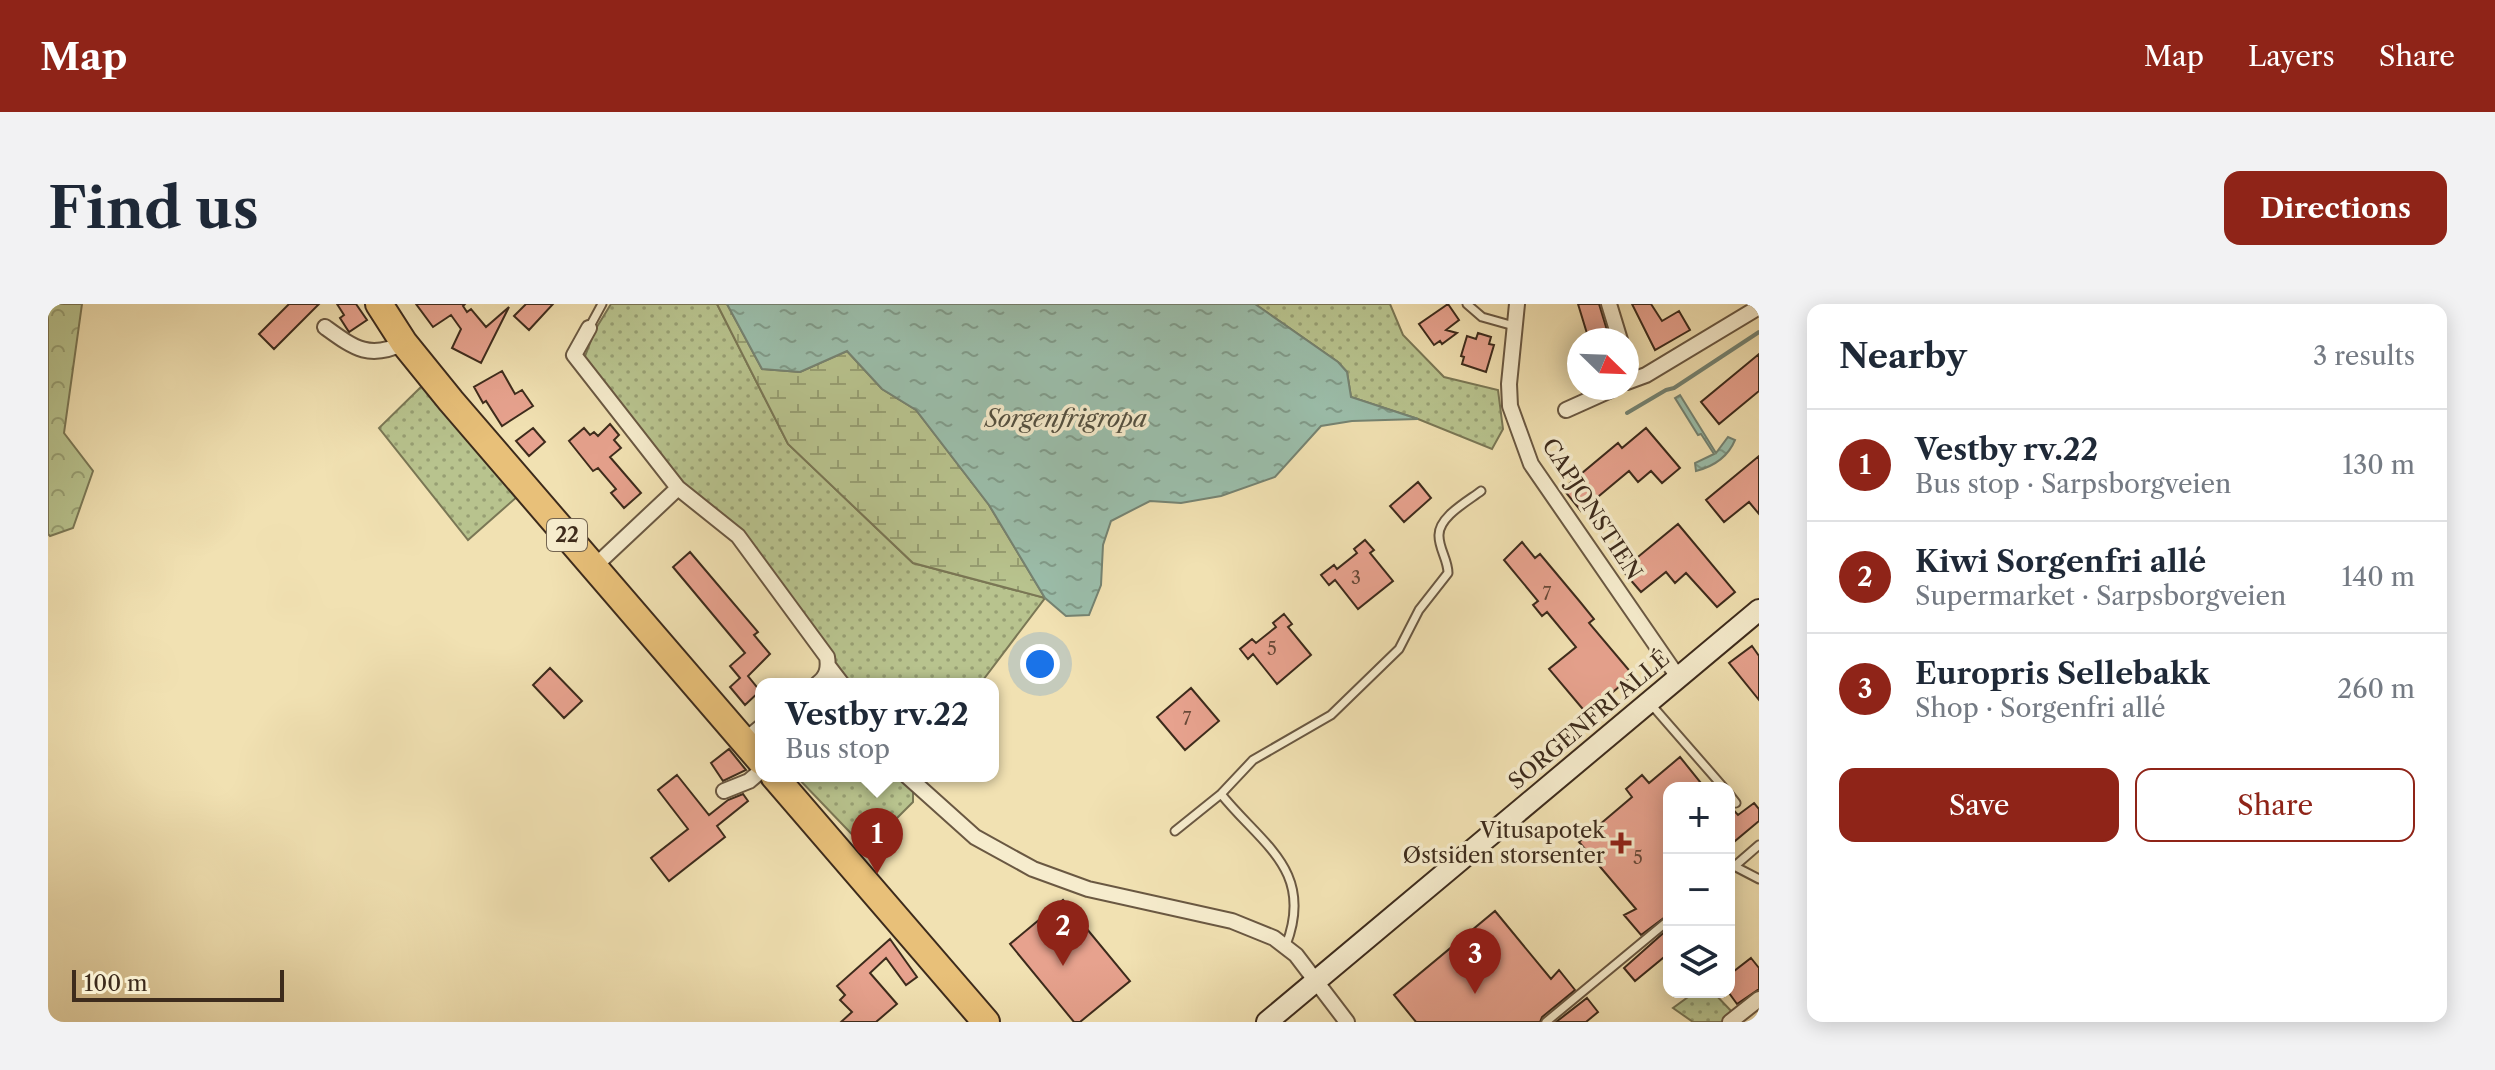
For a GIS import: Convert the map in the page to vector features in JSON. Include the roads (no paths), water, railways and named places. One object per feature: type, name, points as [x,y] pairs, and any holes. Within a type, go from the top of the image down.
[{"type":"highway","name":"22","points":[[379,304],[404,343],[451,401],[755,743]]},
{"type":"highway","points":[[779,782],[986,1022]]},
{"type":"street","name":"CAPJONSTIEN","points":[[1517,304],[1509,384],[1510,406],[1531,464],[1678,677]]},
{"type":"street","points":[[1609,304],[1616,328]]},
{"type":"street","points":[[1639,378],[1759,307]]},
{"type":"street","points":[[325,327],[353,348],[372,352],[404,343]]},
{"type":"street","points":[[589,328],[574,355],[678,488],[738,536],[827,657],[829,667],[837,678]]},
{"type":"street","points":[[1566,410],[1588,400]]},
{"type":"street","points":[[595,566],[678,488]]},
{"type":"street","name":"SORGENFRI ALLÉ","points":[[1267,1022],[1759,610]]},
{"type":"street","points":[[824,678],[829,667]]},
{"type":"street","points":[[724,791],[755,776]]},
{"type":"street","points":[[914,782],[975,837],[1033,869],[1088,889],[1232,921],[1286,945],[1347,1022]]},
{"type":"street","points":[[1730,1022],[1759,999]]},
{"type":"lane","points":[[589,328],[602,304]]},
{"type":"lane","points":[[1467,304],[1482,317],[1516,327]]},
{"type":"lane","points":[[1175,831],[1221,794],[1253,760],[1331,715],[1399,649],[1417,614],[1448,573],[1439,537],[1441,527],[1481,491]]},
{"type":"lane","points":[[1649,702],[1719,782]]},
{"type":"lane","points":[[1221,794],[1272,847],[1291,884],[1294,924],[1286,945]]},
{"type":"lane","points":[[1735,865],[1759,845]]},
{"type":"lane","points":[[1735,869],[1759,879]]},
{"type":"lane","points":[[1546,1022],[1663,925]]},
{"type":"water","name":"Sorgenfrigropa","points":[[727,304],[1255,304],[1338,362],[1347,372],[1351,397],[1418,419],[1352,421],[1321,426],[1275,477],[1221,496],[1181,503],[1150,501],[1111,521],[1103,545],[1101,585],[1089,615],[1066,616],[1045,598],[989,505],[916,410],[882,389],[847,351],[800,372],[762,369]]},
{"type":"water","points":[[1680,395],[1716,453],[1728,437],[1735,440],[1720,460],[1696,471],[1695,463],[1714,454],[1675,398]]},
{"type":"waterway","points":[[1627,413],[1674,388],[1759,332]]},
{"type":"place","name":"Vitusapotek Østsiden storsenter","points":[[1621,843]]},
{"type":"place","name":"Vestby rv.22","points":[[877,874]]},
{"type":"place","name":"Kiwi Sorgenfri allé","points":[[1063,966]]},
{"type":"place","name":"Europris Sellebakk","points":[[1475,994]]}]
